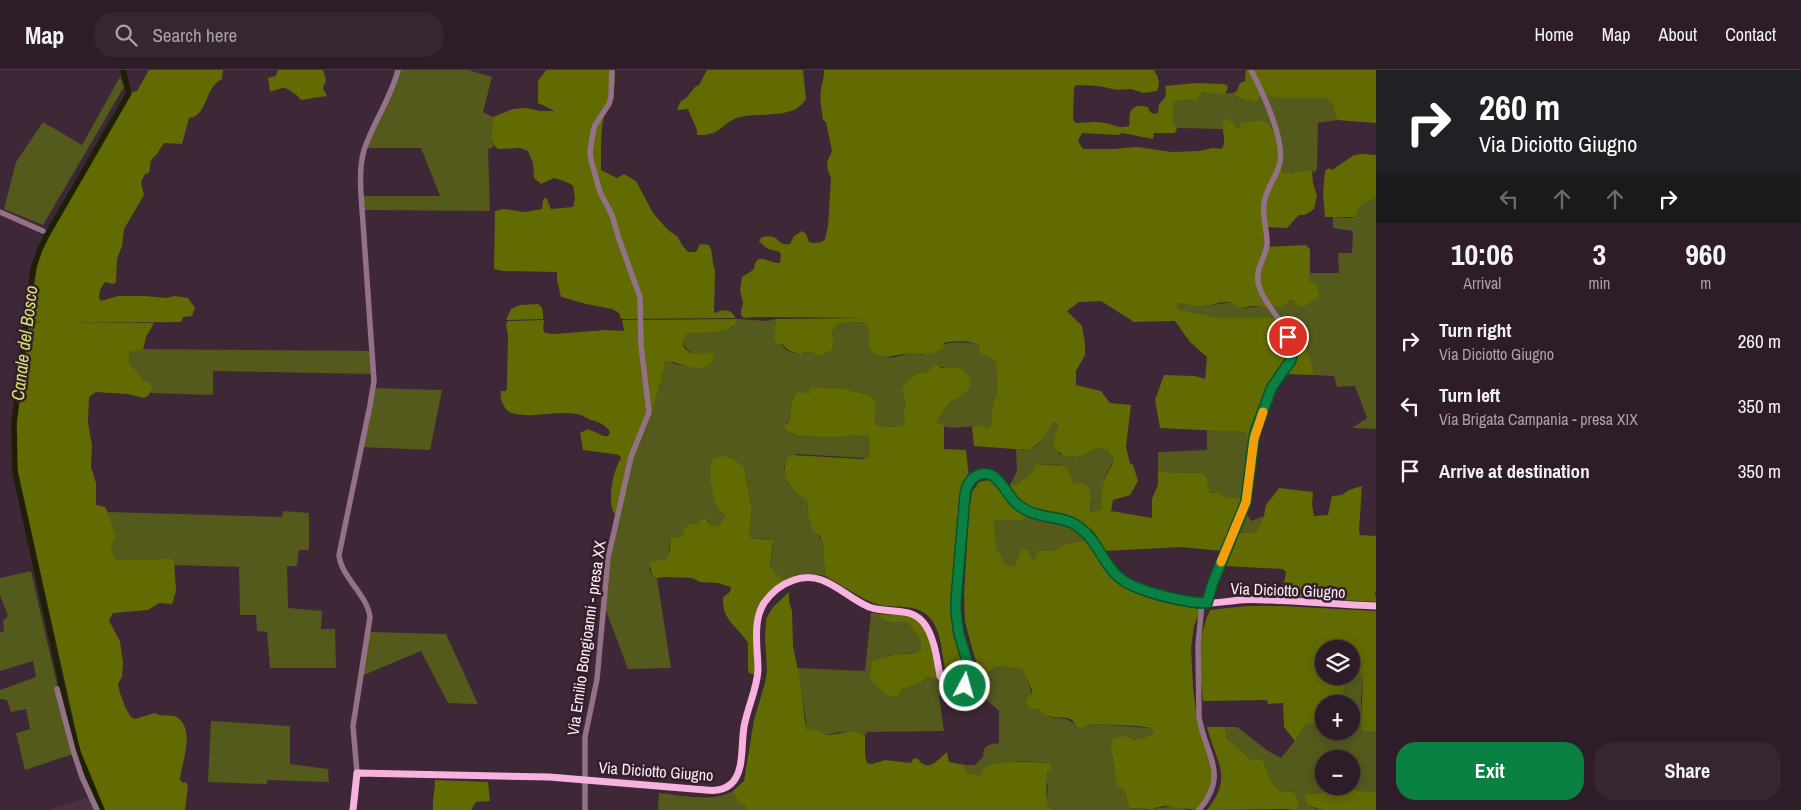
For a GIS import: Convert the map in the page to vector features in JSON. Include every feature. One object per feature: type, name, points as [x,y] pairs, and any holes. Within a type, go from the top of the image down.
[{"type":"main road","name":"Via Diciotto Giugno","points":[[357,774],[549,777],[714,791],[724,788],[731,784],[740,765],[744,722],[758,672],[757,630],[760,611],[763,604],[788,582],[811,577],[831,584],[869,607],[904,612],[918,618],[928,630],[940,676],[944,682],[954,689],[961,689],[970,677],[970,670],[959,634],[956,612],[962,514],[966,488],[970,480],[978,474],[984,473],[994,476],[1016,503],[1024,509],[1040,516],[1067,521],[1080,528],[1112,571],[1129,584],[1176,599],[1205,603],[1264,600],[1376,606]]},
{"type":"main road","points":[[352,810],[357,774]]},
{"type":"street","points":[[357,774],[353,726],[370,618],[364,601],[341,564],[339,555],[372,399],[374,381],[361,194],[362,163],[367,144],[393,86],[398,70]]},
{"type":"street","name":"Via Emilio Bongioanni - presa XX","points":[[585,810],[585,737],[597,679],[608,558],[631,457],[649,412],[641,345],[640,298],[612,215],[600,192],[590,152],[595,126],[609,104],[611,97],[612,70]]},
{"type":"street","points":[[1199,810],[1211,794],[1215,772],[1200,727],[1199,716],[1198,645],[1205,603],[1246,502],[1255,432],[1272,387],[1276,379],[1288,366],[1292,355],[1285,331],[1264,297],[1258,280],[1259,264],[1267,243],[1264,202],[1280,164],[1281,155],[1268,106],[1251,70]]},
{"type":"street","points":[[0,212],[43,231]]},
{"type":"street","points":[[58,689],[73,750],[96,810]]},
{"type":"shaded area","points":[[89,798],[95,810],[48,810],[82,799]]},
{"type":"green space","points":[[149,70],[223,70],[222,79],[214,86],[203,107],[195,116],[189,118],[182,144],[164,143],[151,160],[149,173],[145,174],[141,182],[144,195],[124,229],[122,246],[117,259],[116,282],[113,284],[105,282],[100,290],[99,298],[101,301],[118,296],[166,298],[175,296],[188,298],[195,308],[192,316],[183,317],[181,322],[62,323],[28,321],[38,262],[44,242],[129,93],[137,91]]},
{"type":"green space","points":[[278,70],[323,70],[326,80],[323,88],[327,96],[301,100],[293,92],[285,88],[270,91],[268,78],[276,76]]},
{"type":"green space","points":[[398,70],[468,70],[492,77],[483,112],[493,117],[491,136],[494,147],[488,149],[490,211],[362,210],[361,196],[440,196],[421,148],[366,148]]},
{"type":"green space","points":[[546,70],[614,70],[614,87],[606,107],[603,122],[601,170],[617,178],[624,174],[636,181],[653,213],[667,229],[678,237],[688,252],[696,252],[700,244],[709,245],[715,270],[714,313],[726,310],[731,312],[736,318],[621,319],[619,313],[612,309],[561,297],[557,272],[503,271],[494,269],[495,211],[504,209],[525,212],[542,209],[543,200],[546,197],[551,209],[573,207],[575,199],[573,186],[554,178],[541,184],[534,178],[533,163],[528,151],[520,148],[498,149],[493,142],[491,134],[493,117],[513,109],[527,108],[540,111],[555,111],[538,103],[538,81]]},
{"type":"green space","points":[[707,70],[803,70],[806,99],[801,106],[785,113],[740,117],[717,131],[706,135],[697,135],[697,130],[688,109],[677,110],[680,102],[699,85]]},
{"type":"green space","points":[[824,70],[1154,70],[1159,85],[1157,91],[1144,93],[1131,89],[1117,90],[1099,86],[1076,85],[1074,88],[1073,120],[1076,123],[1102,122],[1118,127],[1129,126],[1130,113],[1135,107],[1146,106],[1150,112],[1158,113],[1159,104],[1165,96],[1165,86],[1196,83],[1224,84],[1228,86],[1225,94],[1202,92],[1197,100],[1174,101],[1173,119],[1177,128],[1175,133],[1154,133],[1153,139],[1122,133],[1118,135],[1082,133],[1078,141],[1083,149],[1137,147],[1172,152],[1199,151],[1213,148],[1222,149],[1224,139],[1222,128],[1227,118],[1238,129],[1242,122],[1261,120],[1269,124],[1277,135],[1282,172],[1312,170],[1317,196],[1314,209],[1305,215],[1299,215],[1287,228],[1266,227],[1266,247],[1306,245],[1310,249],[1309,281],[1317,284],[1319,297],[1304,306],[1299,306],[1289,300],[1282,306],[1273,308],[1255,306],[1238,308],[1234,304],[1226,302],[1203,306],[1178,303],[1177,307],[1180,310],[1211,317],[1287,319],[1304,345],[1314,375],[1285,374],[1275,388],[1261,426],[1257,426],[1252,438],[1248,438],[1247,434],[1243,432],[1160,428],[1155,400],[1164,375],[1195,376],[1205,379],[1207,357],[1190,342],[1175,321],[1134,322],[1101,301],[1079,302],[1067,311],[1082,326],[1085,343],[1085,355],[1076,371],[1076,385],[1101,391],[1110,403],[1131,405],[1126,447],[1130,463],[1133,465],[1138,481],[1130,495],[1113,500],[1111,511],[1152,518],[1152,499],[1158,485],[1158,472],[1202,473],[1206,475],[1210,493],[1219,492],[1225,498],[1239,497],[1242,500],[1238,513],[1238,533],[1256,532],[1264,516],[1266,505],[1279,488],[1313,492],[1314,516],[1328,515],[1332,496],[1342,495],[1349,490],[1362,486],[1359,531],[1360,535],[1376,536],[1376,592],[1374,594],[1376,595],[1376,602],[1277,596],[1278,589],[1284,583],[1286,572],[1283,569],[1225,566],[1226,560],[1222,551],[1181,547],[1106,551],[1093,531],[1076,519],[1022,503],[1010,486],[1011,483],[1016,485],[1030,475],[1036,464],[1064,466],[1070,472],[1074,485],[1077,483],[1083,484],[1089,489],[1091,497],[1090,512],[1102,509],[1103,485],[1113,459],[1107,451],[1096,448],[1081,456],[1063,455],[1053,447],[1058,426],[1057,422],[1053,422],[1045,437],[1030,450],[974,446],[972,427],[979,425],[987,428],[991,425],[992,408],[997,391],[996,361],[980,353],[978,345],[974,343],[944,343],[943,348],[929,354],[879,356],[874,355],[870,348],[867,323],[849,322],[836,325],[832,333],[834,342],[832,350],[819,356],[808,351],[801,355],[788,350],[774,340],[776,319],[871,318],[744,318],[741,315],[743,303],[740,290],[742,277],[753,270],[755,263],[760,259],[780,263],[781,254],[763,245],[759,241],[762,237],[773,237],[782,243],[790,244],[794,236],[802,231],[806,234],[809,242],[822,242],[825,239],[828,226],[831,178],[827,162],[832,151],[826,122],[823,120],[821,105],[820,94]]},
{"type":"green space","points":[[1246,70],[1376,70],[1376,123],[1337,120],[1332,104],[1326,98],[1279,98],[1262,94],[1256,101],[1240,99],[1233,93],[1237,91],[1240,83],[1245,81]]},
{"type":"green space","points":[[120,77],[124,87],[43,225],[4,209],[16,162],[43,122],[82,145]]},
{"type":"green space","points":[[1202,92],[1215,94],[1233,93],[1239,99],[1252,101],[1262,94],[1279,98],[1326,98],[1332,104],[1337,120],[1318,123],[1317,169],[1314,173],[1312,170],[1282,172],[1277,135],[1269,124],[1261,120],[1243,122],[1238,129],[1222,125],[1222,129],[1177,128],[1173,119],[1174,101],[1197,100]]},
{"type":"green space","points":[[1354,155],[1376,155],[1376,196],[1360,206],[1356,217],[1325,217],[1323,194],[1325,171],[1329,168],[1332,170]]},
{"type":"green space","points":[[1376,196],[1376,429],[1352,428],[1367,418],[1355,386],[1337,387],[1334,376],[1314,375],[1304,346],[1287,319],[1211,317],[1177,308],[1178,303],[1205,306],[1232,302],[1242,308],[1265,306],[1273,309],[1289,300],[1297,303],[1308,282],[1310,273],[1339,273],[1338,253],[1352,253],[1353,231],[1333,228],[1333,217],[1352,218],[1360,205]]},
{"type":"green space","points":[[538,304],[542,309],[543,319],[506,320],[511,309],[520,305]]},
{"type":"green space","points":[[737,319],[767,321],[776,319],[777,332],[782,345],[788,351],[801,355],[808,350],[812,350],[816,354],[828,352],[834,346],[832,333],[836,325],[849,322],[867,323],[872,352],[874,355],[879,356],[894,357],[912,353],[921,355],[947,344],[977,344],[978,349],[996,361],[997,391],[992,408],[991,425],[987,428],[975,426],[954,428],[937,422],[948,405],[967,392],[969,388],[969,375],[955,368],[933,365],[927,372],[918,373],[910,378],[902,388],[905,405],[903,414],[905,423],[903,426],[884,427],[875,424],[876,404],[872,396],[842,388],[811,387],[809,395],[805,393],[795,394],[791,406],[790,419],[785,430],[798,436],[842,437],[868,435],[870,439],[870,457],[796,454],[784,466],[788,484],[807,501],[808,515],[823,544],[825,576],[807,574],[786,580],[778,576],[770,567],[773,545],[769,539],[751,538],[749,534],[752,511],[744,467],[734,459],[711,467],[716,506],[725,517],[720,524],[715,526],[711,525],[709,521],[693,523],[683,536],[670,538],[669,555],[666,559],[649,568],[653,576],[657,578],[671,668],[628,669],[605,608],[610,560],[621,506],[627,494],[629,468],[657,396],[666,361],[674,364],[704,368],[711,362],[707,355],[696,354],[686,348],[683,341],[686,334],[733,328]]},
{"type":"green space","points":[[737,319],[733,327],[725,330],[686,334],[683,342],[686,350],[694,354],[707,354],[711,352],[714,354],[712,362],[707,366],[694,368],[666,361],[657,396],[643,427],[628,477],[627,494],[618,515],[614,513],[612,507],[611,493],[613,478],[621,458],[619,455],[583,450],[580,433],[588,429],[608,436],[610,432],[606,427],[577,414],[520,415],[509,412],[501,401],[501,391],[506,391],[507,387],[507,321],[544,320],[543,329],[545,333],[554,334],[607,330],[624,331],[622,320]]},
{"type":"green space","points":[[29,322],[154,323],[146,337],[143,350],[130,351],[129,364],[153,388],[148,396],[144,398],[127,394],[96,392],[89,397],[88,423],[92,445],[91,467],[96,483],[96,505],[105,507],[110,517],[116,536],[111,546],[114,557],[118,560],[169,558],[174,560],[176,591],[172,604],[159,603],[148,610],[113,613],[109,621],[120,641],[123,663],[122,677],[118,684],[126,709],[131,717],[135,719],[155,713],[175,717],[183,724],[186,731],[186,748],[180,780],[183,783],[186,782],[188,786],[185,810],[104,810],[82,758],[16,463],[17,410]]},
{"type":"green space","points":[[134,349],[373,351],[374,374],[213,371],[213,395],[151,393],[152,388],[148,381],[143,380],[138,372],[129,364],[130,351]]},
{"type":"green space","points":[[933,365],[941,368],[962,370],[966,372],[971,380],[968,390],[948,405],[937,422],[944,426],[944,449],[966,450],[969,478],[967,481],[954,606],[968,672],[966,683],[955,685],[949,681],[946,674],[937,629],[928,616],[916,609],[873,603],[825,576],[823,544],[820,536],[813,531],[808,515],[807,501],[790,486],[785,473],[787,458],[791,455],[862,459],[870,457],[870,440],[868,435],[842,437],[798,436],[785,430],[785,426],[790,419],[791,406],[795,394],[800,392],[809,394],[811,387],[842,388],[872,396],[876,404],[875,424],[884,427],[902,426],[905,423],[903,414],[905,405],[902,388],[910,378],[918,373],[927,372]]},
{"type":"green space","points":[[372,388],[442,390],[430,450],[361,447]]},
{"type":"green space","points":[[1053,422],[1057,422],[1058,426],[1055,434],[1059,454],[1076,457],[1096,447],[1111,453],[1113,462],[1105,476],[1102,491],[1102,509],[1090,512],[1091,502],[1074,486],[1070,472],[1059,465],[1036,464],[1030,475],[1017,485],[1011,483],[1017,471],[1016,449],[1023,450],[1034,447],[1043,438]]},
{"type":"green space","points":[[1257,426],[1261,426],[1247,514],[1251,521],[1264,516],[1256,532],[1238,533],[1239,497],[1225,498],[1215,492],[1210,493],[1206,475],[1202,473],[1158,472],[1158,452],[1207,450],[1207,430],[1243,432],[1247,434]]},
{"type":"green space","points":[[722,456],[734,459],[744,467],[752,511],[749,534],[751,538],[773,540],[770,567],[782,579],[790,579],[759,609],[756,675],[749,673],[748,669],[748,643],[731,623],[723,605],[723,597],[730,592],[731,587],[718,583],[700,582],[692,578],[657,578],[653,576],[649,563],[666,559],[670,551],[670,538],[683,536],[683,531],[689,524],[697,523],[705,518],[711,525],[715,526],[720,524],[725,517],[715,504],[711,477],[712,461]]},
{"type":"green space","points":[[988,480],[999,487],[1015,508],[1026,516],[1024,520],[997,520],[994,523],[997,549],[1005,564],[1014,566],[1021,550],[1029,550],[1031,558],[1035,559],[1038,550],[1052,551],[1064,544],[1087,540],[1108,573],[1126,588],[1163,602],[1201,609],[1194,626],[1191,648],[1193,687],[1197,721],[1212,769],[1213,785],[1197,810],[1164,806],[1151,809],[1129,808],[1125,791],[1117,786],[1116,782],[1111,747],[1113,738],[1126,736],[1134,740],[1142,738],[1154,731],[1151,728],[1095,724],[1081,728],[1077,727],[1072,720],[1067,718],[1044,715],[1038,709],[1029,709],[1026,701],[1027,697],[1032,695],[1032,690],[1020,668],[997,666],[987,674],[977,691],[974,688],[978,679],[978,670],[965,622],[964,594],[969,511],[972,492],[979,482]]},
{"type":"green space","points":[[283,511],[309,513],[309,550],[299,550],[297,566],[287,566],[288,608],[322,611],[321,629],[335,629],[336,668],[270,668],[267,632],[257,631],[256,615],[240,615],[239,567],[174,565],[174,560],[169,558],[117,560],[114,557],[111,546],[114,534],[108,512],[282,517]]},
{"type":"green space","points":[[1026,516],[1072,528],[1087,540],[1064,544],[1052,551],[1039,550],[1035,559],[1031,558],[1030,554],[1021,550],[1014,566],[1005,564],[997,549],[994,523],[997,520],[1024,520]]},
{"type":"green space","points":[[31,571],[73,754],[25,770],[16,733],[30,729],[26,709],[11,712],[7,700],[0,699],[0,690],[36,677],[33,661],[0,671],[0,632],[4,631],[3,621],[8,616],[0,595],[0,578]]},
{"type":"green space","points":[[789,592],[789,602],[792,611],[793,646],[800,681],[806,730],[819,730],[827,735],[852,732],[861,733],[865,736],[867,763],[872,764],[885,760],[911,763],[913,759],[917,758],[921,763],[929,765],[933,764],[947,752],[949,762],[965,765],[964,769],[967,773],[980,775],[984,768],[998,763],[1049,763],[1052,770],[1047,772],[1047,805],[1053,810],[746,810],[746,806],[738,802],[733,791],[744,781],[754,720],[765,683],[767,671],[766,619],[773,607]]},
{"type":"green space","points":[[1246,606],[1282,606],[1376,611],[1376,731],[1364,731],[1361,728],[1363,678],[1360,672],[1360,640],[1315,640],[1315,685],[1345,685],[1342,695],[1315,695],[1315,724],[1305,725],[1295,741],[1284,727],[1283,703],[1268,704],[1267,700],[1203,701],[1200,655],[1202,633],[1210,610]]},
{"type":"green space","points":[[871,612],[878,614],[884,620],[908,623],[921,641],[921,650],[889,655],[881,660],[872,661],[869,678],[881,690],[898,697],[902,689],[925,677],[938,679],[941,687],[945,690],[945,694],[939,696],[944,731],[867,732],[865,736],[862,734],[840,732],[827,735],[819,730],[805,730],[806,721],[797,668],[865,671]]},
{"type":"green space","points":[[878,614],[910,617],[924,627],[931,644],[938,679],[925,677],[923,681],[902,689],[898,697],[890,696],[878,688],[869,678],[872,661],[892,655],[917,652],[921,650],[921,641],[908,623],[884,620]]},
{"type":"green space","points":[[368,632],[446,634],[478,704],[448,703],[421,651],[359,677]]},
{"type":"green space","points":[[997,666],[1015,666],[1023,671],[1036,704],[1046,716],[1069,720],[1077,727],[1095,724],[1151,728],[1154,731],[1141,739],[1113,738],[1112,756],[1117,786],[1125,791],[1129,808],[1175,807],[1187,810],[1053,810],[1046,803],[1048,789],[1046,776],[1049,763],[1019,761],[997,764],[980,775],[967,773],[964,769],[965,765],[975,765],[983,757],[984,749],[988,745],[999,743],[999,711],[977,691],[987,674]]},
{"type":"green space","points":[[1360,672],[1363,678],[1361,701],[1364,731],[1376,731],[1376,789],[1373,792],[1360,792],[1360,750],[1315,750],[1315,793],[1305,794],[1305,798],[1312,808],[1323,810],[1298,810],[1298,800],[1293,792],[1280,791],[1271,781],[1263,760],[1250,759],[1231,741],[1227,740],[1225,727],[1237,727],[1268,751],[1281,758],[1297,738],[1302,726],[1306,723],[1315,724],[1315,740],[1360,740],[1360,695],[1342,695],[1345,685],[1360,685]]},
{"type":"green space","points":[[211,721],[290,726],[290,764],[328,769],[329,782],[267,780],[267,784],[208,782]]},
{"type":"green space","points":[[1207,727],[1225,727],[1227,740],[1231,741],[1250,759],[1263,760],[1271,781],[1280,791],[1293,792],[1295,794],[1298,801],[1298,810],[1207,810],[1220,788],[1221,778],[1218,760]]},
{"type":"green space","points":[[435,780],[488,782],[490,801],[476,802],[471,810],[433,810]]},
{"type":"green space","points":[[1376,789],[1376,810],[1323,810],[1308,806],[1305,794],[1360,795],[1360,791],[1373,792]]},
{"type":"green space","points":[[733,791],[738,801],[746,806],[746,810],[658,810],[659,793],[716,797]]},
{"type":"waterway","name":"Canale del Bosco","points":[[102,810],[78,752],[71,727],[15,472],[14,424],[33,269],[47,235],[129,93],[123,70]]},
{"type":"slow traffic","points":[[1221,562],[1246,502],[1255,432],[1263,412]]},
{"type":"route","points":[[965,686],[970,677],[970,670],[959,634],[956,600],[962,514],[966,488],[973,477],[978,474],[990,474],[1000,482],[1016,503],[1024,509],[1040,516],[1067,521],[1080,528],[1085,532],[1112,571],[1129,584],[1176,599],[1207,603],[1212,585],[1246,502],[1255,432],[1272,387],[1291,360],[1292,349],[1288,337]]}]
